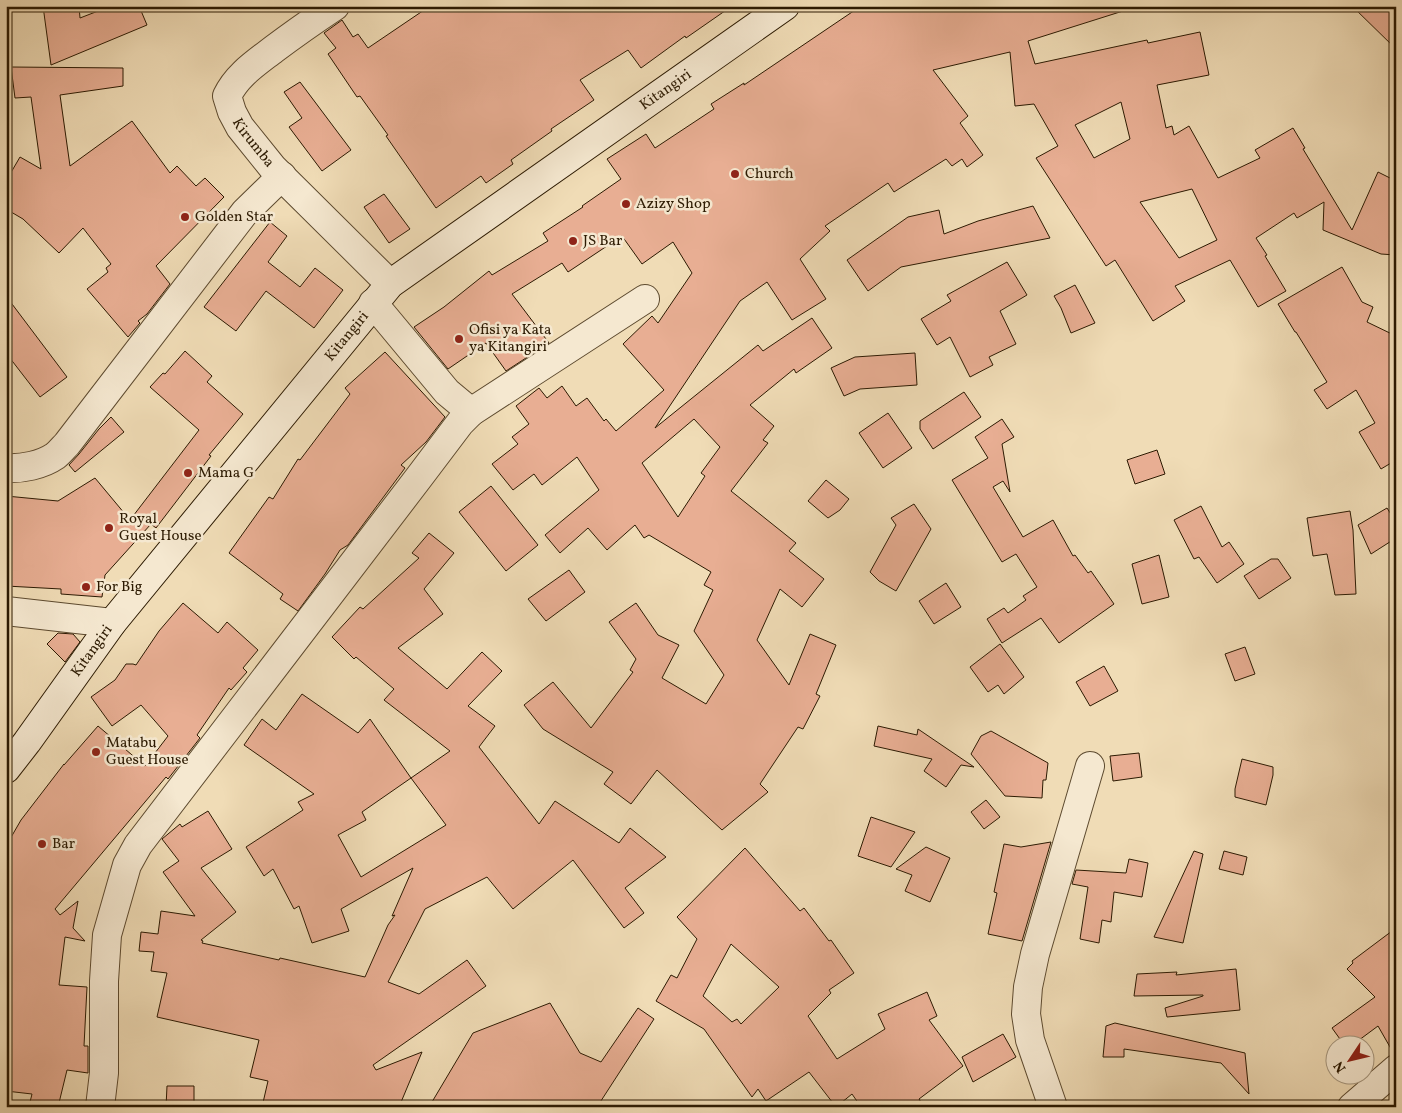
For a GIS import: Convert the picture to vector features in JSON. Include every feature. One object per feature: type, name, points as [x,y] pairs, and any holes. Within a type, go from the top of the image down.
[{"type":"street","name":"Kirumba","points":[[335,6],[247,69],[232,86],[227,96],[232,112],[240,127],[273,168],[282,176],[381,294],[447,392],[471,412]]},
{"type":"street","name":"Kitangiri","points":[[6,769],[112,623],[381,294],[785,6]]},
{"type":"street","points":[[6,468],[27,467],[40,462],[54,456],[66,444],[245,212],[282,176]]},
{"type":"street","points":[[100,1107],[104,1073],[106,935],[127,865],[138,846],[460,423],[471,412],[645,300]]},
{"type":"street","points":[[6,611],[112,623]]},
{"type":"street","points":[[1053,1107],[1030,1040],[1026,1014],[1028,987],[1035,954],[1090,766]]},
{"type":"street","points":[[1352,1107],[1396,1069]]},
{"type":"building","points":[[43,6],[79,6],[80,18],[111,6],[139,6],[147,25],[51,65]]},
{"type":"building","points":[[430,6],[732,6],[686,38],[685,36],[641,68],[628,50],[580,80],[594,100],[551,129],[552,131],[511,160],[513,164],[486,183],[481,176],[436,208],[386,136],[388,135],[360,96],[357,97],[328,54],[336,48],[324,33],[342,20],[353,37],[358,34],[368,48]]},
{"type":"building","points":[[861,6],[1123,6],[1123,11],[1028,41],[1035,64],[1147,40],[1148,43],[1200,32],[1209,75],[1157,85],[1166,128],[1172,126],[1174,135],[1189,126],[1218,178],[1260,158],[1255,150],[1293,128],[1305,148],[1303,149],[1352,230],[1378,172],[1396,181],[1396,255],[1381,254],[1323,230],[1324,202],[1297,218],[1294,213],[1256,238],[1286,291],[1258,307],[1230,260],[1175,286],[1185,301],[1153,321],[1115,260],[1106,266],[1036,158],[1058,146],[1034,104],[1015,106],[1010,52],[933,70],[968,116],[960,123],[983,155],[967,167],[962,159],[952,166],[946,159],[894,192],[888,183],[825,226],[830,231],[800,259],[826,299],[792,320],[767,282],[740,301],[655,428],[758,345],[763,351],[812,318],[832,348],[796,373],[794,369],[750,405],[774,426],[763,440],[768,443],[731,491],[796,543],[789,551],[824,579],[802,607],[780,589],[757,640],[789,685],[810,634],[836,645],[816,694],[820,696],[803,729],[798,727],[760,784],[768,792],[722,830],[657,770],[631,804],[604,784],[613,772],[543,729],[524,705],[553,682],[591,728],[633,672],[630,670],[636,659],[609,622],[636,603],[658,635],[679,645],[662,678],[706,704],[724,675],[694,631],[713,590],[704,585],[711,572],[649,535],[644,538],[635,525],[607,550],[588,528],[560,553],[545,535],[599,490],[577,457],[542,485],[534,474],[513,490],[492,464],[518,444],[512,437],[529,424],[516,406],[539,388],[547,398],[562,386],[576,406],[587,398],[604,421],[606,419],[616,431],[664,390],[623,344],[652,316],[658,323],[692,273],[673,242],[642,264],[622,236],[568,272],[562,263],[512,294],[549,343],[506,371],[486,343],[448,369],[414,327],[444,307],[489,271],[492,275],[548,241],[543,233],[621,179],[607,159],[646,134],[655,148],[714,109],[711,104],[744,83],[744,85]],"holes":[[[1121,102],[1130,139],[1094,158],[1075,125]],[[1192,189],[1217,240],[1179,258],[1140,202]],[[694,419],[720,447],[701,473],[705,476],[678,517],[642,463]]]},
{"type":"building","points":[[1352,6],[1385,6],[1396,17],[1396,49]]},
{"type":"building","points":[[11,67],[123,68],[123,86],[60,95],[70,166],[132,121],[170,173],[177,166],[196,186],[205,178],[224,197],[156,266],[170,284],[147,314],[138,321],[140,323],[128,337],[87,289],[108,272],[106,268],[111,264],[83,228],[59,253],[23,219],[6,209],[6,181],[20,157],[41,169],[31,97],[15,98]]},
{"type":"building","points":[[300,82],[351,150],[322,171],[289,127],[302,118],[284,92]]},
{"type":"building","points":[[384,194],[410,229],[389,243],[364,207]]},
{"type":"building","points":[[1033,206],[1050,238],[901,267],[868,291],[847,260],[908,217],[939,210],[944,234],[978,221]]},
{"type":"building","points":[[270,222],[287,236],[268,262],[300,287],[315,268],[343,290],[314,328],[266,291],[236,331],[204,307]]},
{"type":"building","points":[[1007,262],[1027,295],[1000,311],[1016,344],[989,357],[993,365],[970,377],[950,337],[937,345],[921,319],[951,301],[947,295]]},
{"type":"building","points":[[1342,267],[1362,302],[1373,307],[1367,322],[1396,336],[1396,460],[1381,469],[1359,432],[1375,423],[1356,390],[1327,409],[1314,390],[1327,382],[1278,304]]},
{"type":"building","points":[[1075,285],[1095,323],[1071,333],[1054,296]]},
{"type":"building","points":[[6,296],[67,377],[40,397],[6,353]]},
{"type":"building","points":[[185,351],[212,376],[207,382],[243,414],[209,455],[211,456],[156,528],[151,524],[105,575],[102,597],[61,594],[61,589],[6,586],[6,496],[58,501],[95,478],[130,520],[199,430],[150,387],[163,373],[165,374]]},
{"type":"building","points":[[385,352],[445,417],[426,442],[401,465],[405,468],[348,545],[340,550],[298,611],[280,599],[283,594],[229,553],[269,497],[273,499],[298,459],[300,460],[350,394],[345,388]]},
{"type":"building","points":[[915,353],[917,385],[860,389],[844,396],[831,368],[855,357]]},
{"type":"building","points":[[964,392],[981,417],[933,449],[920,429],[920,421]]},
{"type":"building","points":[[888,413],[912,448],[883,468],[859,433]]},
{"type":"building","points":[[111,417],[124,432],[75,472],[69,465]]},
{"type":"building","points":[[1002,419],[1014,437],[1002,444],[1010,492],[1003,481],[993,487],[1023,537],[1053,520],[1073,556],[1075,555],[1088,573],[1091,571],[1114,604],[1059,643],[1041,618],[1002,643],[987,619],[1004,608],[1008,613],[1026,600],[1023,596],[1037,587],[1016,554],[1002,562],[952,480],[988,458],[975,437]]},
{"type":"building","points":[[1157,450],[1165,474],[1135,484],[1127,460]]},
{"type":"building","points":[[826,480],[849,499],[840,510],[828,518],[808,501]]},
{"type":"building","points":[[491,486],[538,545],[506,571],[459,512]]},
{"type":"building","points":[[914,504],[931,529],[896,591],[879,581],[870,572],[896,525],[891,518]]},
{"type":"building","points":[[1201,506],[1222,547],[1229,542],[1244,564],[1217,583],[1199,557],[1194,559],[1174,520]]},
{"type":"building","points":[[1387,508],[1396,522],[1396,538],[1371,554],[1358,525]]},
{"type":"building","points":[[1350,511],[1353,530],[1356,594],[1335,595],[1327,554],[1313,556],[1307,518]]},
{"type":"building","points":[[429,533],[454,553],[424,589],[443,614],[398,648],[447,689],[482,652],[502,671],[468,706],[495,726],[479,747],[539,824],[555,801],[619,843],[630,828],[666,857],[625,888],[644,913],[624,928],[573,860],[513,909],[487,877],[425,909],[388,982],[419,994],[467,960],[486,986],[373,1065],[376,1070],[422,1052],[399,1107],[262,1107],[268,1081],[250,1077],[259,1040],[157,1017],[167,973],[151,971],[154,952],[139,951],[141,932],[158,934],[161,911],[195,916],[163,872],[179,861],[162,839],[180,824],[182,827],[208,811],[232,849],[201,868],[236,912],[201,940],[203,941],[202,943],[365,977],[388,925],[395,915],[392,916],[413,868],[341,909],[349,931],[312,943],[299,906],[294,909],[273,869],[264,876],[246,847],[303,810],[298,802],[314,794],[244,745],[262,719],[276,730],[302,694],[358,733],[370,719],[411,778],[450,751],[384,700],[394,689],[356,657],[354,659],[332,637],[360,607],[363,609],[419,558],[412,553]],"holes":[[[411,778],[446,825],[361,877],[338,835],[366,820],[362,812]]]},
{"type":"building","points":[[1159,555],[1169,597],[1142,604],[1132,564]]},
{"type":"building","points":[[1271,559],[1278,559],[1291,578],[1259,599],[1244,576]]},
{"type":"building","points":[[569,570],[585,592],[546,621],[528,599]]},
{"type":"building","points":[[946,583],[961,607],[934,624],[919,601]]},
{"type":"building","points":[[183,603],[218,633],[227,622],[258,650],[243,668],[247,672],[231,690],[229,688],[197,735],[200,738],[168,779],[166,777],[55,909],[60,915],[78,901],[73,928],[85,941],[65,937],[59,985],[87,987],[84,1046],[88,1046],[88,1073],[67,1070],[58,1107],[30,1102],[32,1094],[6,1091],[6,846],[21,820],[64,764],[98,726],[145,766],[168,736],[141,705],[112,726],[91,697],[115,680],[126,664],[136,665],[159,631]]},
{"type":"building","points":[[58,633],[73,634],[80,642],[65,662],[47,644]]},
{"type":"building","points":[[1000,644],[1024,677],[1004,694],[998,685],[988,692],[970,667]]},
{"type":"building","points":[[1245,647],[1255,674],[1235,681],[1225,654]]},
{"type":"building","points":[[1104,666],[1118,691],[1090,706],[1076,682]]},
{"type":"building","points":[[878,726],[917,735],[918,729],[974,767],[961,765],[946,787],[924,771],[932,759],[874,746]]},
{"type":"building","points":[[991,731],[1048,763],[1046,780],[1043,780],[1042,798],[1005,796],[971,754],[981,736]]},
{"type":"building","points":[[1139,753],[1142,777],[1113,781],[1110,756]]},
{"type":"building","points":[[1242,759],[1273,767],[1266,805],[1235,797]]},
{"type":"building","points":[[986,800],[1000,817],[984,829],[971,812]]},
{"type":"building","points":[[871,817],[915,832],[891,867],[858,856]]},
{"type":"building","points":[[1051,842],[1022,941],[988,934],[997,893],[994,892],[1004,844],[1021,847]]},
{"type":"building","points":[[926,847],[950,858],[930,902],[905,891],[912,875],[896,869]]},
{"type":"building","points":[[745,848],[800,911],[804,908],[829,941],[831,940],[854,973],[829,990],[831,993],[808,1016],[837,1059],[885,1029],[878,1014],[927,992],[937,1016],[929,1020],[963,1066],[919,1099],[924,1107],[861,1107],[852,1094],[836,1107],[809,1072],[766,1101],[758,1089],[752,1097],[704,1029],[656,1001],[671,975],[677,978],[697,939],[677,917]],"holes":[[[731,944],[779,987],[741,1024],[737,1019],[732,1022],[703,996]]]},
{"type":"building","points":[[1194,851],[1203,854],[1183,943],[1154,937]]},
{"type":"building","points":[[1224,851],[1247,857],[1243,875],[1219,869]]},
{"type":"building","points":[[1129,859],[1148,863],[1142,897],[1114,892],[1111,922],[1102,920],[1099,943],[1080,939],[1088,887],[1072,884],[1076,870],[1126,873]]},
{"type":"building","points":[[1396,928],[1396,1054],[1394,1054],[1378,1026],[1364,1036],[1338,1036],[1332,1028],[1375,997],[1347,969],[1353,963],[1352,961]]},
{"type":"building","points":[[1236,969],[1240,1010],[1167,1017],[1165,1008],[1203,995],[1134,996],[1137,974],[1177,972],[1176,975]]},
{"type":"building","points":[[550,1003],[580,1053],[601,1062],[638,1008],[654,1019],[597,1107],[429,1107],[473,1033]]},
{"type":"building","points":[[1115,1023],[1245,1053],[1249,1094],[1221,1063],[1124,1049],[1124,1057],[1103,1057],[1106,1026]]},
{"type":"building","points":[[1003,1034],[1016,1057],[973,1082],[962,1057]]},
{"type":"building","points":[[167,1086],[194,1086],[194,1107],[166,1107]]},
{"type":"place","name":"Church","points":[[735,174]]},
{"type":"place","name":"Azizy Shop","points":[[626,204]]},
{"type":"place","name":"Golden Star","points":[[185,217]]},
{"type":"place","name":"JS Bar","points":[[573,241]]},
{"type":"place","name":"Ofisi ya Kata ya Kitangiri","points":[[459,339]]},
{"type":"place","name":"Mama G","points":[[188,473]]},
{"type":"place","name":"Royal Guest House","points":[[109,528]]},
{"type":"place","name":"For Big","points":[[86,587]]},
{"type":"place","name":"Matabu Guest House","points":[[96,752]]},
{"type":"place","name":"Bar","points":[[42,844]]}]
